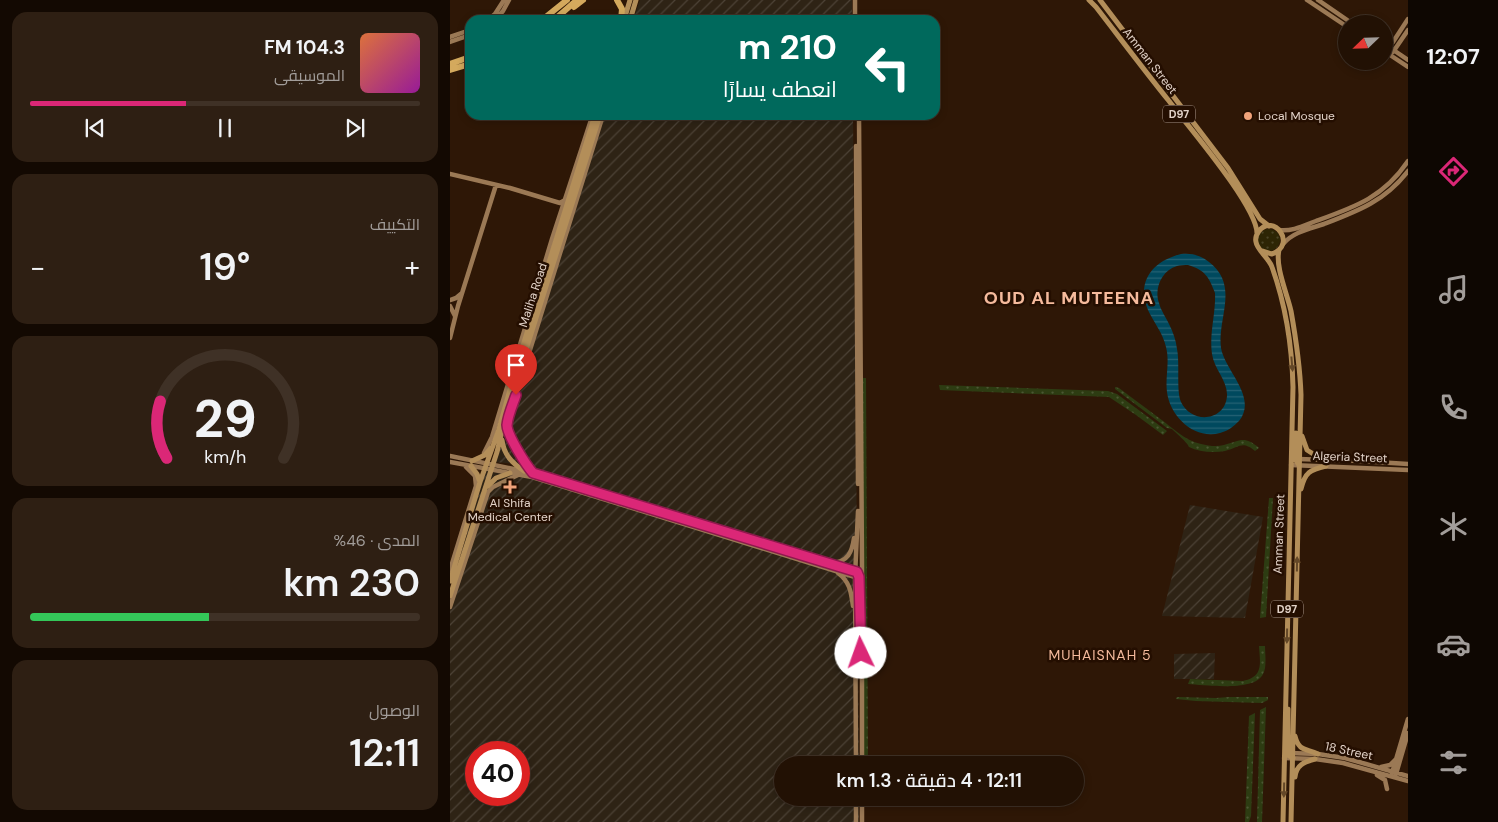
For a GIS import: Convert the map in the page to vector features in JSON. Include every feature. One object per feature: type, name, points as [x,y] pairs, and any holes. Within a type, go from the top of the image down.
[{"type":"highway","points":[[548,15],[567,0]]},
{"type":"highway","points":[[560,15],[576,0]]},
{"type":"highway","points":[[560,15],[583,0]]},
{"type":"highway","points":[[617,0],[622,9],[623,15]]},
{"type":"highway","points":[[450,64],[465,59]]},
{"type":"highway","points":[[450,70],[465,66]]},
{"type":"main road","points":[[625,15],[630,0]]},
{"type":"main road","points":[[632,15],[636,0]]},
{"type":"main road","name":"Amman Street","points":[[1089,0],[1219,165],[1247,209],[1256,228],[1256,235]]},
{"type":"main road","name":"Amman Street","points":[[1100,0],[1228,168],[1260,219],[1269,226]]},
{"type":"main road","name":"Maliha Road","points":[[492,446],[499,429],[508,393],[545,276],[553,242],[593,120]]},
{"type":"main road","name":"Maliha Road","points":[[450,596],[473,532],[489,467],[502,435],[507,410],[522,370],[599,120]]},
{"type":"main road","points":[[1269,226],[1279,230],[1283,235],[1283,244],[1279,250],[1272,254],[1262,251],[1256,242],[1256,235],[1260,230],[1269,226]]},
{"type":"main road","name":"Amman Street","points":[[1279,250],[1278,264],[1287,296],[1298,351],[1301,395],[1300,430],[1295,462],[1286,701],[1288,755],[1283,822]]},
{"type":"main road","name":"Amman Street","points":[[1262,251],[1273,268],[1287,322],[1293,370],[1292,411],[1298,510],[1293,729],[1288,755],[1292,781],[1291,822]]},
{"type":"main road","points":[[540,280],[545,276]]},
{"type":"main road","points":[[1300,430],[1307,450],[1321,459]]},
{"type":"main road","points":[[502,435],[504,449],[508,458],[522,473]]},
{"type":"main road","points":[[480,482],[471,464],[492,446]]},
{"type":"main road","points":[[475,518],[489,467],[492,446]]},
{"type":"main road","points":[[1295,462],[1298,510]]},
{"type":"main road","points":[[1298,496],[1303,480],[1308,474],[1313,470],[1326,466]]},
{"type":"main road","name":"Maliha Road","points":[[450,581],[480,482],[489,467]]},
{"type":"main road","points":[[482,495],[493,480],[510,473]]},
{"type":"main road","points":[[1293,729],[1300,747],[1316,757]]},
{"type":"main road","points":[[1292,781],[1299,766],[1316,757]]},
{"type":"street","points":[[494,15],[504,0]]},
{"type":"street","points":[[499,15],[509,0]]},
{"type":"street","points":[[856,0],[856,15]]},
{"type":"street","points":[[1308,0],[1338,21]]},
{"type":"street","points":[[1318,0],[1340,15]]},
{"type":"street","points":[[1393,42],[1408,19]]},
{"type":"street","points":[[1408,30],[1394,51],[1408,60]]},
{"type":"street","points":[[450,37],[465,32]]},
{"type":"street","points":[[450,42],[465,37]]},
{"type":"street","points":[[1393,54],[1408,67]]},
{"type":"street","points":[[482,456],[492,436],[584,138],[592,120]]},
{"type":"street","points":[[856,756],[861,515],[857,120]]},
{"type":"street","points":[[857,120],[858,575],[862,756]]},
{"type":"street","points":[[1279,230],[1294,229],[1365,202],[1390,184],[1408,161]]},
{"type":"street","points":[[1283,244],[1294,234],[1353,213],[1369,205],[1393,187],[1408,171]]},
{"type":"street","points":[[450,174],[560,203],[565,200]]},
{"type":"street","points":[[450,338],[462,292],[496,185]]},
{"type":"street","points":[[560,203],[562,208]]},
{"type":"street","points":[[450,303],[462,292]]},
{"type":"street","points":[[450,303],[459,304]]},
{"type":"street","points":[[450,303],[455,316]]},
{"type":"street","points":[[522,370],[507,427],[523,459],[533,473]]},
{"type":"street","points":[[450,456],[471,464],[522,473],[539,480],[830,569],[858,575]]},
{"type":"street","name":"Algeria Street","points":[[1295,462],[1321,459],[1408,464]]},
{"type":"street","points":[[450,462],[462,465],[471,464]]},
{"type":"street","name":"Algeria Street","points":[[1295,462],[1326,466],[1408,470]]},
{"type":"street","points":[[450,570],[452,556],[476,483],[473,473],[462,465]]},
{"type":"street","points":[[489,467],[510,473],[533,473],[828,563],[858,575]]},
{"type":"street","points":[[450,608],[473,532],[489,491],[493,487],[522,473]]},
{"type":"street","points":[[858,575],[861,515]]},
{"type":"street","points":[[828,563],[838,562],[848,556],[852,550],[858,525]]},
{"type":"street","points":[[830,569],[841,576],[850,586],[859,634]]},
{"type":"street","points":[[1394,775],[1408,719]]},
{"type":"street","points":[[1394,775],[1408,733]]},
{"type":"street","name":"18 Street","points":[[1288,755],[1345,758],[1379,768],[1408,781]]},
{"type":"street","points":[[1379,768],[1390,765],[1398,756]]},
{"type":"street","name":"18 Street","points":[[1316,757],[1373,771],[1408,776]]},
{"type":"street","points":[[1373,771],[1384,779],[1387,790]]},
{"type":"street","points":[[856,806],[856,822]]},
{"type":"street","points":[[862,806],[862,822]]},
{"type":"shaded area","points":[[640,0],[852,0],[852,15],[635,15]]},
{"type":"shaded area","points":[[600,120],[853,120],[859,756],[774,756],[774,806],[859,806],[859,822],[450,822],[450,590],[487,466],[544,478],[806,559],[516,464],[495,462]]},
{"type":"shaded area","points":[[1190,505],[1263,517],[1245,618],[1162,616]]},
{"type":"shaded area","points":[[1215,653],[1214,679],[1174,679],[1174,654]]},
{"type":"green space","points":[[862,378],[866,378],[868,756],[864,756]]},
{"type":"green space","points":[[939,385],[1108,391],[1117,394],[1167,431],[1163,435],[1109,397],[940,390]]},
{"type":"green space","points":[[1115,387],[1119,388],[1189,440],[1216,446],[1246,440],[1259,448],[1255,451],[1243,445],[1216,452],[1193,449],[1172,429],[1167,428],[1115,389]]},
{"type":"green space","points":[[1269,498],[1273,498],[1266,617],[1260,618]]},
{"type":"green space","points":[[1259,646],[1265,646],[1266,660],[1263,674],[1258,680],[1229,686],[1188,684],[1190,679],[1243,681],[1250,679],[1258,673]]},
{"type":"green space","points":[[1178,697],[1268,697],[1268,700],[1262,703],[1196,701],[1176,699]]},
{"type":"green space","points":[[1266,707],[1262,822],[1257,822],[1260,710]]},
{"type":"green space","points":[[1255,713],[1251,816],[1249,822],[1245,822],[1249,716]]},
{"type":"sand","points":[[1265,229],[1273,229],[1280,236],[1280,244],[1273,251],[1265,251],[1258,244],[1258,236]]},
{"type":"water","points":[[1181,254],[1199,256],[1218,271],[1223,281],[1225,303],[1221,348],[1243,393],[1245,403],[1244,412],[1239,421],[1231,428],[1220,433],[1202,433],[1193,430],[1178,418],[1169,401],[1167,392],[1168,358],[1165,342],[1148,310],[1144,290],[1149,274],[1155,267],[1171,257]],"holes":[[[1188,265],[1199,269],[1206,275],[1215,293],[1211,339],[1212,354],[1225,385],[1227,396],[1225,405],[1220,411],[1207,417],[1199,417],[1192,414],[1181,402],[1176,342],[1161,309],[1157,292],[1160,281],[1171,268]]]},
{"type":"place","name":"Local Mosque","points":[[1248,116]]},
{"type":"place","name":"Al Shifa Medical Center","points":[[510,487]]},
{"type":"district","name":"OUD AL MUTEENA","points":[[1069,298]]},
{"type":"district","name":"MUHAISNAH 5","points":[[1100,655]]},
{"type":"route","points":[[516,395],[507,424],[508,429],[526,465],[533,473],[857,572],[859,577],[861,653]]}]
